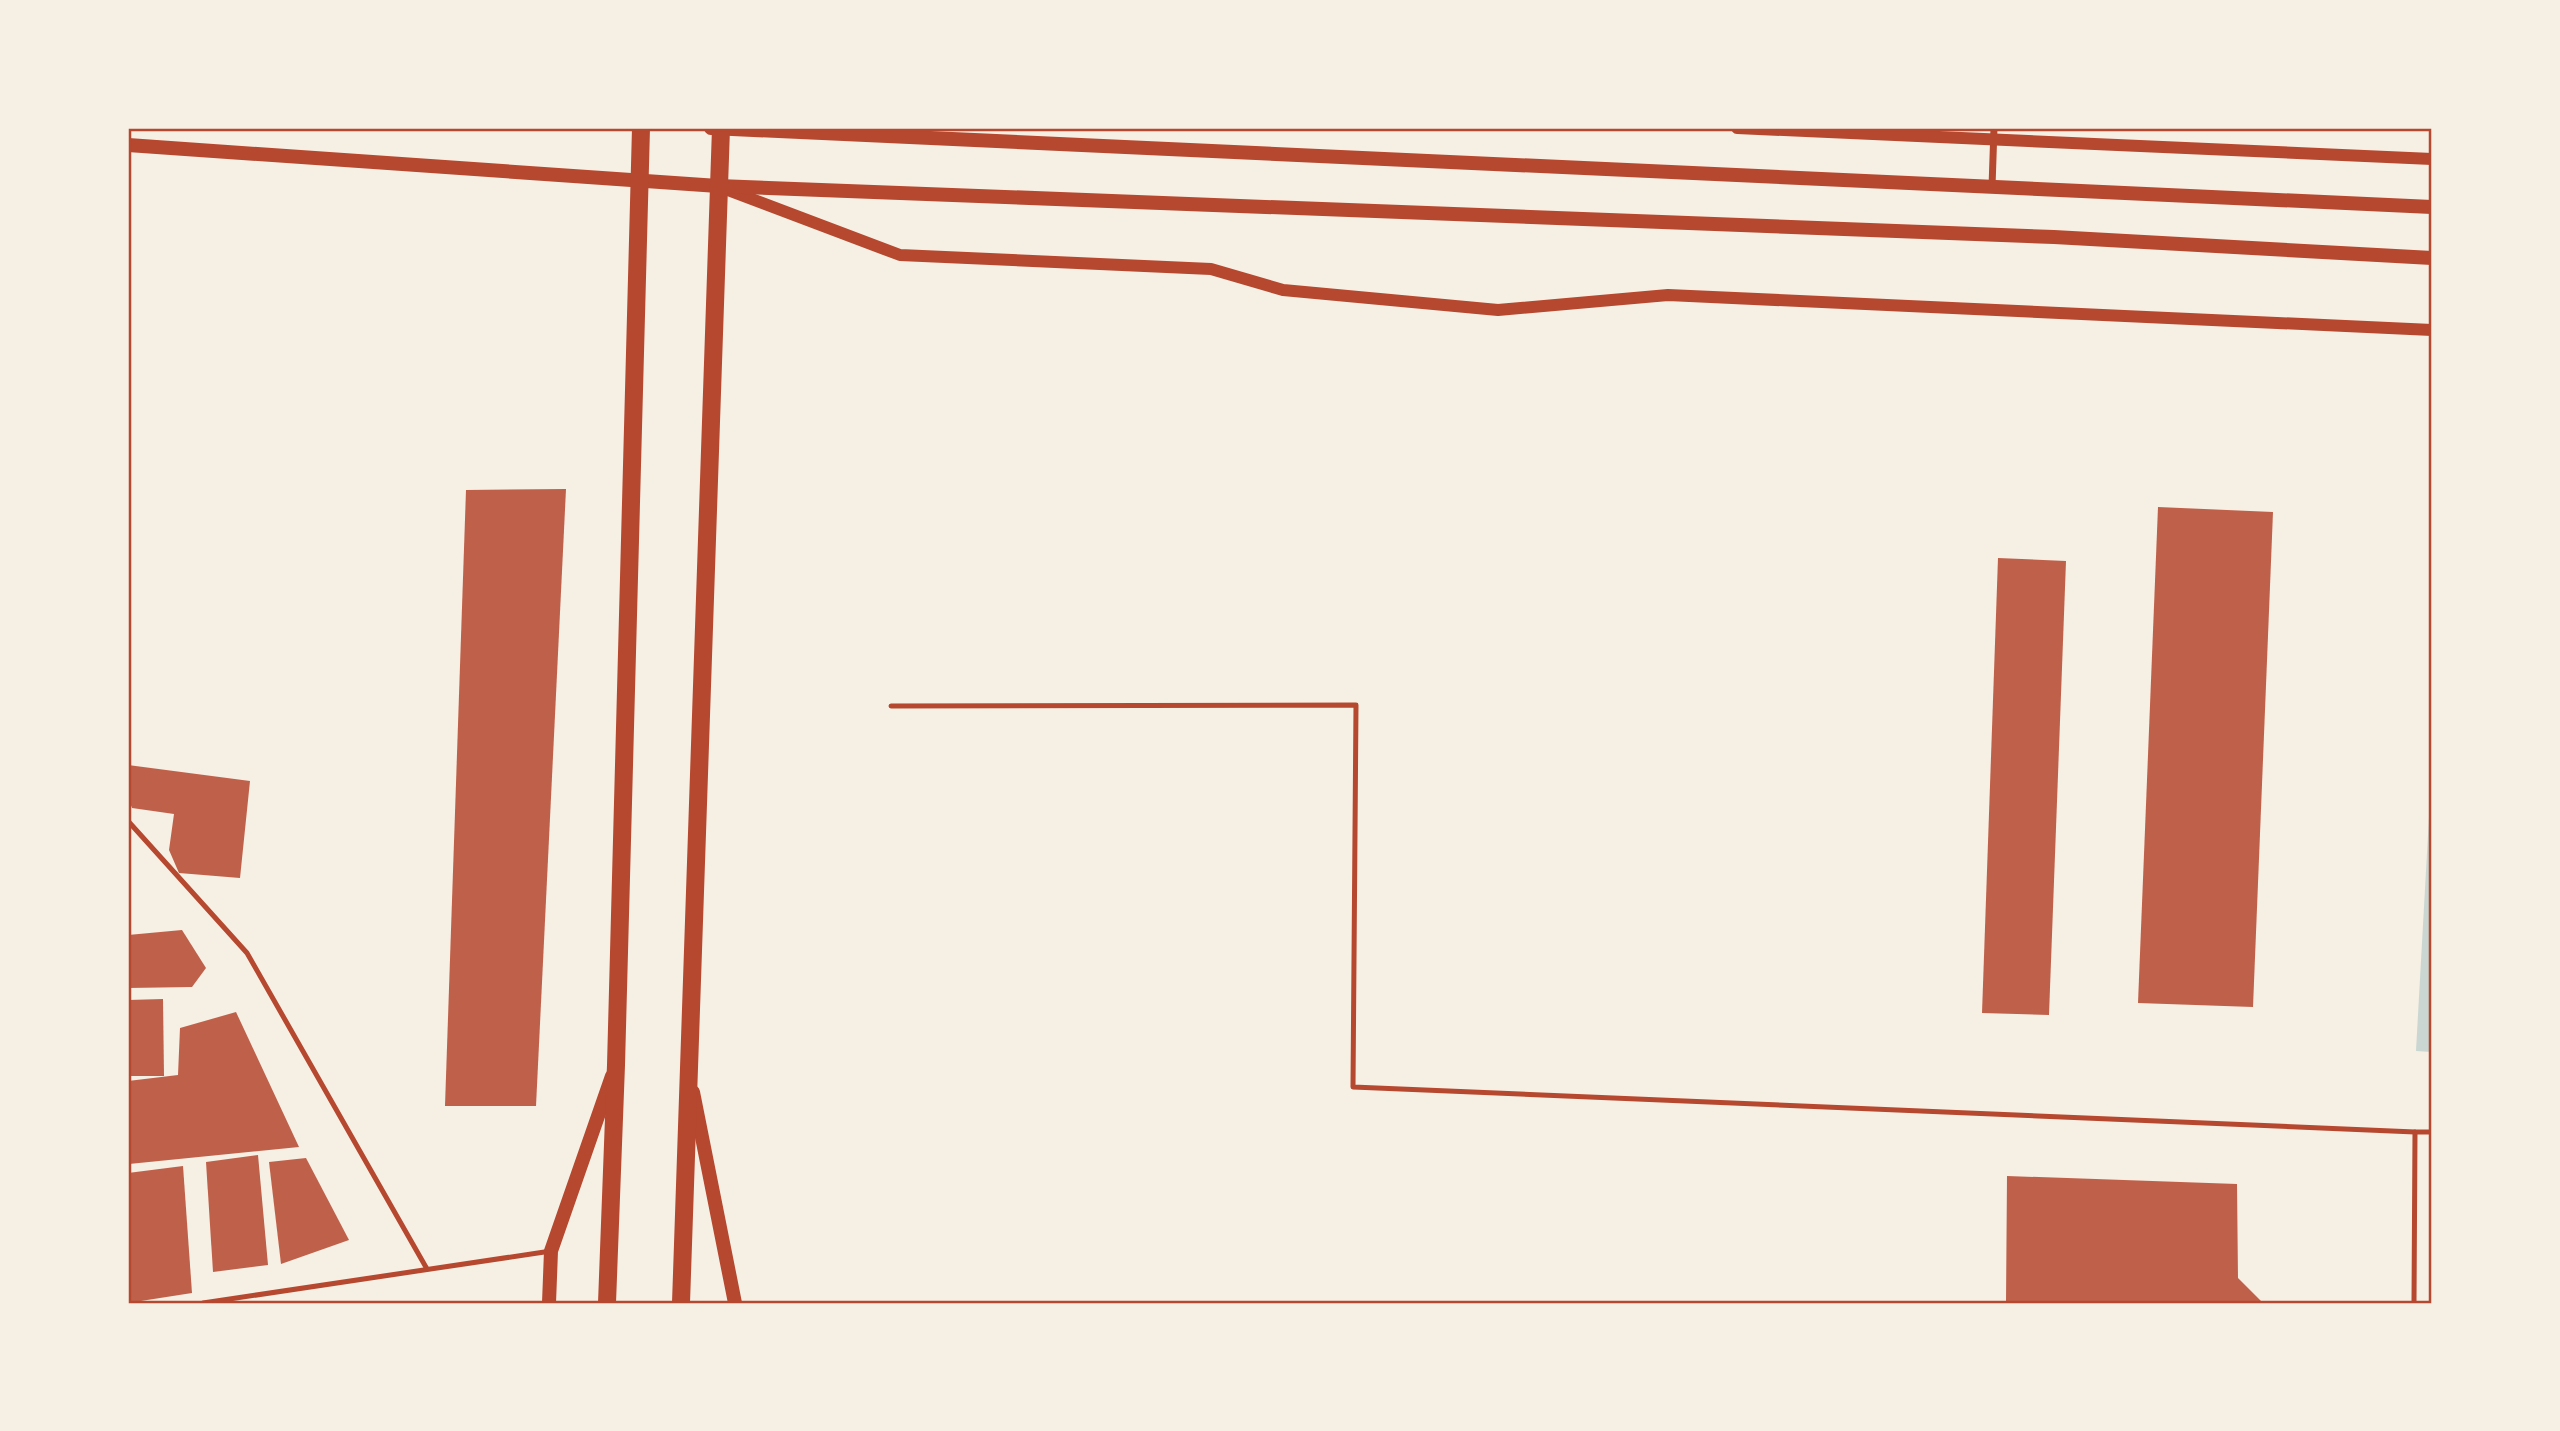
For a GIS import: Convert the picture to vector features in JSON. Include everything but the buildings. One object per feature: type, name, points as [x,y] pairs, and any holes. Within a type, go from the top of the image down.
[{"type":"main road","points":[[607,1303],[617,1065],[641,128]]},
{"type":"main road","points":[[711,128],[2432,207]]},
{"type":"main road","points":[[681,1303],[721,128]]},
{"type":"main road","points":[[128,145],[718,186],[2054,237],[2432,258]]},
{"type":"main road","points":[[549,1303],[551,1251],[617,1065]]},
{"type":"main road","points":[[690,1078],[735,1303]]},
{"type":"street","points":[[1737,128],[1994,134],[2432,159]]},
{"type":"street","points":[[1992,188],[1994,134]]},
{"type":"street","points":[[718,186],[900,255],[1211,269],[1283,290],[1498,310],[1668,295],[2432,330]]},
{"type":"lane","points":[[891,706],[1356,705],[1353,1087],[2432,1132]]},
{"type":"lane","points":[[128,821],[247,953],[426,1269]]},
{"type":"lane","points":[[2414,1303],[2415,1132]]},
{"type":"lane","points":[[203,1303],[551,1251]]},
{"type":"shaded area","points":[[2429,817],[2432,817],[2432,1052],[2416,1051]]}]
